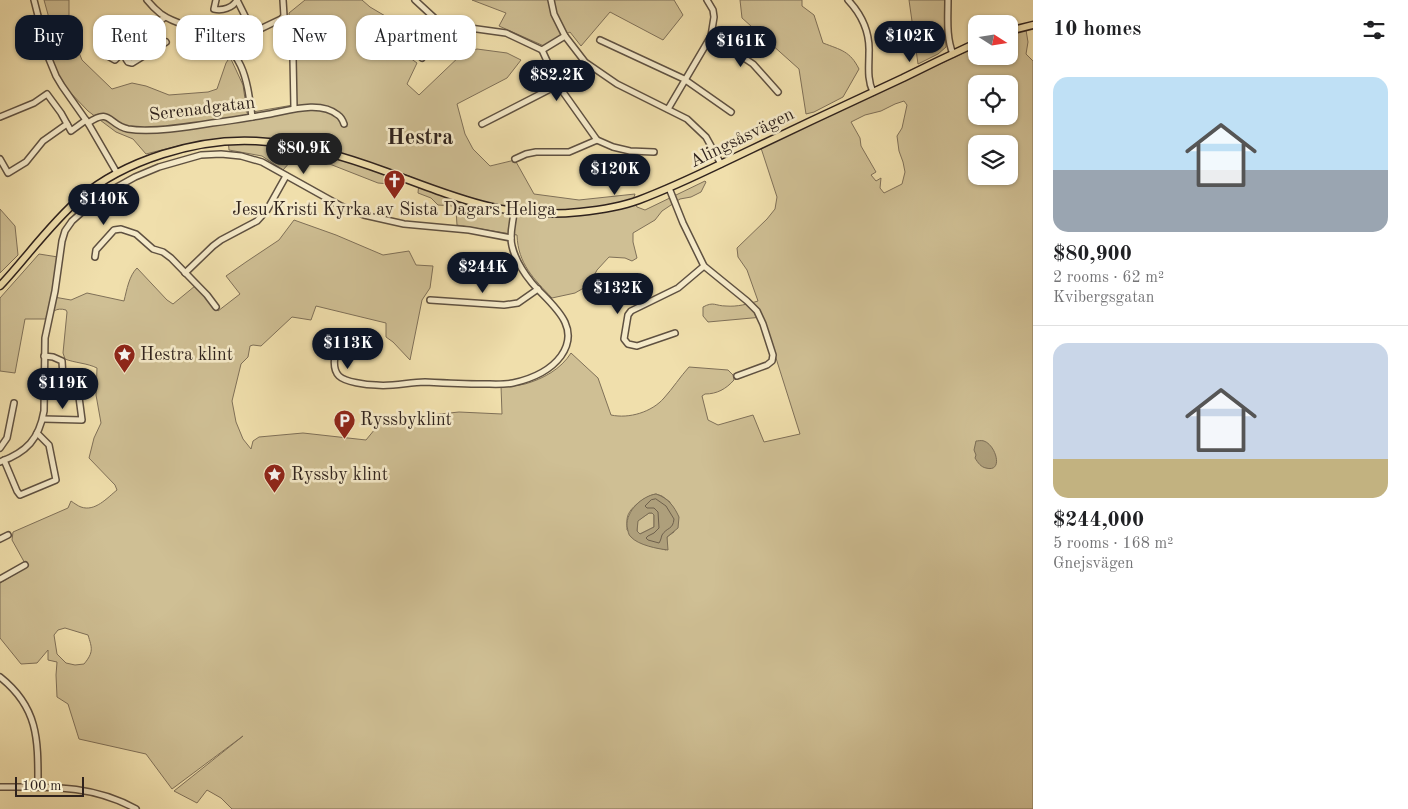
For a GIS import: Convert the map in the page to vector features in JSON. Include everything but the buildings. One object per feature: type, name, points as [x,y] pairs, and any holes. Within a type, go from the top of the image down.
[{"type":"main road","points":[[1018,29],[1033,25]]},
{"type":"main road","name":"Alingsåsvägen","points":[[0,286],[68,210],[88,192],[117,173],[171,152],[202,145],[262,141],[315,150],[384,171],[487,207],[533,214],[597,210],[636,201],[669,188],[968,47]]},
{"type":"street","points":[[34,0],[53,69],[62,86],[87,121],[117,173]]},
{"type":"street","points":[[147,0],[163,15]]},
{"type":"street","points":[[216,0],[214,9],[220,10],[231,6],[237,0],[244,15]]},
{"type":"street","points":[[263,27],[284,16],[284,0]]},
{"type":"street","points":[[415,0],[431,15]]},
{"type":"street","points":[[551,0],[554,14],[565,36],[585,62],[617,84],[687,119],[706,136],[721,164]]},
{"type":"street","points":[[668,109],[711,36],[714,16],[707,0]]},
{"type":"street","points":[[848,0],[860,15],[866,31],[869,47],[868,78],[873,92]]},
{"type":"street","points":[[948,0],[948,27],[953,54]]},
{"type":"street","points":[[476,29],[506,33],[542,50],[558,86],[597,140],[613,147],[630,151],[654,152]]},
{"type":"street","points":[[542,50],[565,36]]},
{"type":"street","points":[[711,36],[753,64],[778,92]]},
{"type":"street","points":[[113,40],[128,49],[115,60],[106,55],[105,44],[113,40]]},
{"type":"street","points":[[600,40],[684,80],[731,112]]},
{"type":"street","points":[[127,60],[132,64],[138,60]]},
{"type":"street","points":[[238,60],[248,86],[252,118]]},
{"type":"street","points":[[293,60],[294,108]]},
{"type":"street","points":[[482,124],[558,86]]},
{"type":"street","points":[[0,117],[34,103],[47,94],[71,131],[87,121]]},
{"type":"street","name":"Serenadgatan","points":[[87,121],[105,116],[127,129],[180,128],[252,118],[294,108],[312,107],[339,115],[344,124]]},
{"type":"street","points":[[0,159],[8,173],[26,162],[43,141],[67,124]]},
{"type":"street","points":[[515,159],[536,152],[570,152],[597,140]]},
{"type":"street","points":[[37,433],[49,445],[56,480],[20,495],[2,461],[14,457],[28,447],[37,433],[42,419],[44,411],[44,356],[46,338],[63,236],[72,221],[96,200],[135,177],[159,167],[201,155],[241,156],[262,162],[341,206],[381,220],[469,230],[510,238]]},
{"type":"street","points":[[185,273],[221,240],[257,221],[267,210],[286,176]]},
{"type":"street","points":[[669,188],[677,211],[704,266],[739,293],[757,310],[763,324],[773,355],[772,361],[767,365],[737,376]]},
{"type":"street","points":[[340,333],[334,364],[335,370],[343,380],[365,384],[386,386],[424,382],[510,384],[538,374],[555,364],[566,347],[567,327],[561,314],[520,267],[510,238],[514,212]]},
{"type":"street","points":[[95,257],[96,250],[114,230],[121,229],[136,234],[153,250],[163,252],[171,258],[216,307]]},
{"type":"street","points":[[675,333],[637,346],[628,344],[624,339],[628,315],[631,311],[678,288],[704,266]]},
{"type":"street","points":[[430,300],[504,305],[518,303],[538,289]]},
{"type":"street","points":[[42,419],[82,420],[77,382],[69,382],[63,378],[62,361],[44,356]]},
{"type":"street","points":[[0,448],[7,438],[14,403]]},
{"type":"street","points":[[0,540],[8,535]]},
{"type":"street","points":[[0,579],[25,565]]},
{"type":"street","points":[[0,677],[20,696],[28,708],[37,742],[38,787]]},
{"type":"street","points":[[0,787],[61,787],[80,790],[102,795],[136,809]]},
{"type":"shaded area","points":[[44,0],[69,0],[69,15],[48,15]]},
{"type":"shaded area","points":[[305,0],[362,0],[384,15],[356,15],[356,60],[413,60],[417,63],[407,84],[419,95],[456,60],[476,60],[476,49],[507,53],[521,60],[507,78],[457,104],[465,134],[473,149],[490,166],[515,160],[534,194],[579,200],[635,194],[633,200],[637,207],[645,210],[706,182],[701,192],[691,197],[680,199],[662,211],[655,220],[633,233],[637,258],[632,261],[625,258],[609,257],[597,270],[589,285],[575,293],[552,298],[533,277],[524,263],[520,254],[517,235],[457,225],[456,210],[452,206],[438,205],[431,198],[418,193],[419,181],[409,176],[396,172],[390,184],[378,183],[299,152],[283,170],[262,156],[229,150],[228,138],[176,146],[146,154],[133,139],[116,132],[88,111],[65,87],[52,61],[82,60],[112,89],[132,83],[169,95],[208,92],[217,89],[226,63],[228,60],[231,60],[243,85],[247,113],[293,105],[291,60],[346,60],[346,15],[289,15],[289,13]]},
{"type":"shaded area","points":[[472,0],[674,0],[683,15],[663,40],[610,12],[581,46],[570,32],[544,46],[499,26],[506,13]]},
{"type":"shaded area","points":[[740,0],[802,0],[802,6],[814,15],[823,43],[848,55],[859,69],[843,97],[814,112],[806,114],[799,69],[742,18]]},
{"type":"shaded area","points":[[909,0],[945,0],[946,47],[938,54],[918,64]]},
{"type":"shaded area","points":[[1026,30],[1028,42],[1026,54],[1033,61],[1033,809],[232,809],[221,798],[207,790],[197,803],[174,791],[243,736],[172,789],[146,754],[79,739],[68,704],[57,697],[57,662],[48,660],[48,650],[37,663],[21,664],[0,638],[0,583],[27,567],[12,540],[13,532],[68,508],[71,501],[81,507],[91,508],[117,490],[115,485],[89,458],[94,438],[101,423],[96,395],[97,368],[65,359],[63,353],[66,310],[52,312],[45,319],[25,319],[15,373],[0,371],[0,298],[39,254],[58,257],[54,297],[71,300],[87,293],[124,301],[130,279],[137,268],[173,304],[195,286],[218,311],[240,294],[226,276],[279,240],[294,220],[383,255],[409,251],[416,265],[433,266],[430,288],[422,300],[410,360],[386,337],[386,323],[316,306],[311,320],[292,317],[261,346],[250,346],[248,357],[241,364],[232,401],[236,422],[243,439],[251,449],[253,441],[259,437],[303,433],[366,440],[375,429],[379,416],[385,415],[411,417],[459,412],[502,414],[501,386],[522,385],[532,382],[557,369],[571,353],[598,378],[611,415],[618,416],[633,415],[647,411],[659,403],[689,367],[728,370],[733,375],[734,380],[731,383],[721,390],[702,396],[708,420],[718,425],[753,415],[764,442],[800,434],[763,317],[708,322],[703,316],[703,307],[710,304],[734,306],[758,301],[747,270],[738,257],[737,248],[775,209],[777,197],[761,148],[968,51],[968,65],[1018,65],[1018,32]],"holes":[[[904,101],[907,105],[902,128],[897,136],[905,172],[902,184],[884,193],[880,188],[881,178],[876,181],[871,175],[876,172],[861,146],[860,138],[851,122]],[[656,494],[670,502],[674,532],[667,537],[666,550],[656,547],[627,530],[627,517],[631,510],[641,501]],[[65,628],[88,635],[91,650],[84,664],[66,663],[57,654],[54,635],[58,630]]]},
{"type":"shaded area","points":[[0,209],[15,226],[18,255],[0,273]]},
{"type":"shaded area","points":[[649,513],[654,515],[654,527],[640,534],[637,531],[637,521]]},
{"type":"water","points":[[976,441],[984,441],[992,448],[996,458],[995,466],[986,468],[977,462],[974,450]]},
{"type":"water","points":[[656,494],[667,500],[679,517],[678,528],[667,537],[668,550],[643,544],[634,540],[629,534],[627,520],[629,515],[640,501]],"holes":[[[652,513],[654,515],[654,527],[640,534],[637,531],[638,521]]]},
{"type":"place","name":"Jesu Kristi Kyrka av Sista Dagars Heliga","points":[[394,199]]},
{"type":"place","name":"Hestra klint","points":[[124,374]]},
{"type":"place","name":"Ryssbyklint","points":[[344,439]]},
{"type":"place","name":"Ryssby klint","points":[[275,494]]},
{"type":"district","name":"Hestra","points":[[420,138]]}]
